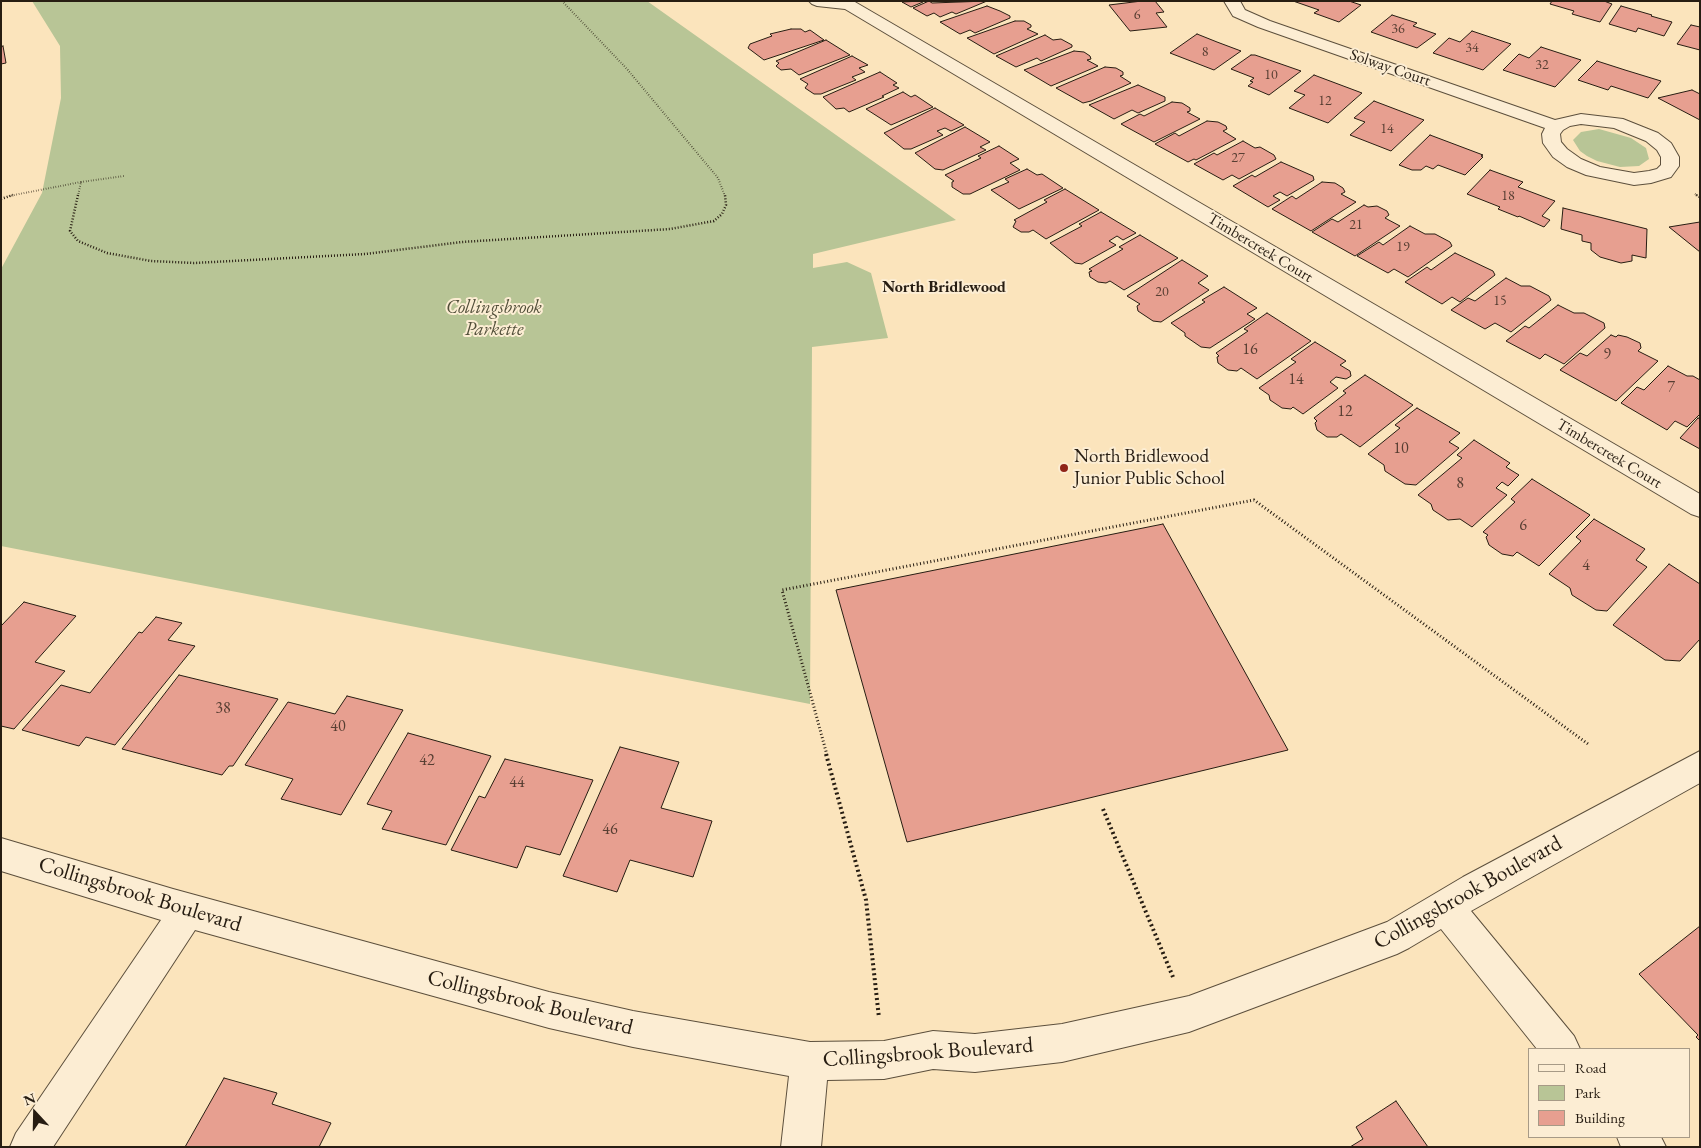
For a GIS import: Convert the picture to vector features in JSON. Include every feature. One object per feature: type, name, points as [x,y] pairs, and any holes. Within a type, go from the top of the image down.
[{"type":"street","name":"Timbercreek Court","points":[[817,1],[849,5],[1700,507]]},
{"type":"street","name":"Solway Court","points":[[1232,1],[1239,13],[1264,24],[1556,126]]},
{"type":"street","points":[[1598,119],[1636,129],[1652,137],[1664,147],[1670,157],[1670,166],[1664,173],[1651,178],[1634,179],[1592,171],[1574,163],[1560,153],[1552,143],[1551,134],[1556,126],[1566,121],[1598,119]]},
{"type":"street","name":"Collingsbrook Boulevard","points":[[1,854],[188,910],[549,1010],[633,1029],[810,1061],[884,1060],[933,1050],[975,1053],[1062,1043],[1189,1014],[1397,936],[1538,854],[1700,766]]},
{"type":"street","points":[[1445,907],[1560,1048]]},
{"type":"street","points":[[30,1147],[188,910]]},
{"type":"street","points":[[801,1147],[810,1061]]},
{"type":"path","points":[[81,182],[70,231],[78,241],[108,253],[150,262],[194,263],[366,254],[462,242],[670,229],[699,225],[714,220],[722,214],[726,205],[725,192],[718,178],[627,68],[562,1]]},
{"type":"path","points":[[1,199],[18,193],[124,176]]},
{"type":"path","points":[[1695,194],[1700,197]]},
{"type":"path","points":[[884,1060],[866,900],[782,590],[1254,500],[1588,744]]},
{"type":"path","points":[[1102,809],[1189,1014]]},
{"type":"green space","name":"Collingsbrook Parkette","points":[[32,1],[647,1],[956,220],[813,254],[813,268],[847,262],[871,273],[888,338],[812,347],[810,704],[1,546],[1,269],[42,193],[61,98],[60,46]]},
{"type":"green space","points":[[1599,129],[1631,138],[1646,148],[1649,159],[1639,166],[1620,167],[1597,161],[1587,156],[1580,151],[1573,140],[1581,132]]},
{"type":"building","points":[[922,1],[911,7],[902,2]]},
{"type":"building","points":[[929,1],[932,3],[987,1],[956,14],[952,12],[940,17],[934,13],[927,16],[913,8]]},
{"type":"building","points":[[1155,1],[1164,12],[1156,13],[1167,27],[1130,31],[1109,5]]},
{"type":"building","points":[[1293,1],[1349,1],[1361,5],[1339,22],[1314,13],[1319,10]]},
{"type":"building","points":[[1552,1],[1604,1],[1612,4],[1600,22],[1572,14],[1574,11],[1550,4]]},
{"type":"building","points":[[987,6],[1010,16],[1010,18],[975,33],[970,30],[960,34],[940,22]]},
{"type":"building","points":[[1621,6],[1672,22],[1664,36],[1638,28],[1636,32],[1609,24]]},
{"type":"building","points":[[1392,15],[1417,23],[1413,26],[1436,34],[1417,48],[1371,32]]},
{"type":"building","points":[[1015,21],[1024,21],[1031,25],[1027,29],[1038,34],[994,54],[967,38]]},
{"type":"building","points":[[1691,25],[1700,27],[1700,50],[1677,44]]},
{"type":"building","points":[[791,29],[801,29],[805,32],[810,30],[824,40],[764,60],[748,48],[750,44],[772,36],[770,34]]},
{"type":"building","points":[[1472,31],[1511,44],[1483,70],[1433,53],[1449,38],[1460,42]]},
{"type":"building","points":[[1197,34],[1241,51],[1214,70],[1170,53]]},
{"type":"building","points":[[1045,35],[1053,40],[1061,39],[1072,45],[1072,47],[1041,61],[1037,58],[1016,67],[996,56]]},
{"type":"building","points":[[826,40],[850,55],[799,75],[791,69],[781,70],[776,66],[779,63],[776,61]]},
{"type":"building","points":[[3,46],[6,63],[1,64],[1,47]]},
{"type":"building","points":[[1541,47],[1581,60],[1555,87],[1503,70],[1519,54],[1529,58]]},
{"type":"building","points":[[1074,51],[1084,52],[1090,56],[1091,59],[1087,60],[1098,66],[1051,86],[1024,70]]},
{"type":"building","points":[[1251,55],[1301,71],[1269,95],[1248,86],[1253,82],[1250,81],[1254,78],[1231,69]]},
{"type":"building","points":[[852,56],[868,65],[859,68],[865,72],[852,77],[856,80],[821,94],[814,94],[805,88],[808,84],[800,79]]},
{"type":"building","points":[[1597,61],[1661,81],[1648,98],[1611,86],[1608,90],[1578,80]]},
{"type":"building","points":[[1105,67],[1116,68],[1123,72],[1123,75],[1120,76],[1131,83],[1083,103],[1056,88]]},
{"type":"building","points":[[880,72],[897,83],[893,85],[899,88],[882,96],[884,97],[849,112],[844,108],[836,109],[823,97]]},
{"type":"building","points":[[1314,75],[1362,93],[1328,123],[1289,108],[1305,95],[1294,91]]},
{"type":"building","points":[[1138,85],[1165,97],[1165,101],[1138,113],[1132,110],[1114,119],[1089,105]]},
{"type":"building","points":[[1692,90],[1700,94],[1700,120],[1658,98]]},
{"type":"building","points":[[903,92],[911,97],[915,95],[933,107],[891,125],[866,109]]},
{"type":"building","points":[[1374,101],[1424,120],[1391,151],[1350,135],[1365,122],[1354,118]]},
{"type":"building","points":[[1172,102],[1182,103],[1190,108],[1190,111],[1187,112],[1200,119],[1154,142],[1121,124],[1140,114],[1144,116]]},
{"type":"building","points":[[935,108],[964,125],[951,131],[945,128],[937,131],[943,135],[911,149],[904,149],[884,133]]},
{"type":"building","points":[[1207,121],[1218,122],[1226,126],[1227,129],[1223,131],[1236,139],[1196,160],[1188,162],[1155,144],[1175,133],[1179,136]]},
{"type":"building","points":[[965,127],[990,142],[980,147],[986,150],[943,170],[935,169],[915,153]]},
{"type":"building","points":[[1430,135],[1483,155],[1481,156],[1483,157],[1465,175],[1438,165],[1433,169],[1426,166],[1421,170],[1412,170],[1399,165]]},
{"type":"building","points":[[1243,141],[1255,148],[1260,147],[1274,155],[1276,159],[1239,179],[1232,175],[1223,180],[1194,164],[1214,153],[1217,155]]},
{"type":"building","points":[[999,146],[1019,159],[1010,163],[1020,170],[970,194],[963,194],[952,187],[952,182],[954,181],[945,175],[981,158],[978,156]]},
{"type":"building","points":[[1281,162],[1313,176],[1314,180],[1287,196],[1280,192],[1273,196],[1280,200],[1268,207],[1233,186],[1252,175],[1255,177]]},
{"type":"building","points":[[1027,169],[1037,175],[1042,174],[1063,188],[1019,209],[991,190],[1009,182],[1005,179]]},
{"type":"building","points":[[1490,170],[1523,182],[1518,187],[1555,201],[1542,216],[1550,220],[1544,227],[1498,209],[1500,207],[1467,194]]},
{"type":"building","points":[[1322,182],[1335,183],[1343,188],[1345,192],[1341,194],[1356,202],[1311,231],[1272,209],[1292,196],[1296,199]]},
{"type":"building","points":[[1065,189],[1099,210],[1046,239],[1033,230],[1021,232],[1013,227],[1016,221],[1014,220],[1047,202],[1044,200]]},
{"type":"building","points":[[1364,205],[1368,207],[1377,206],[1387,211],[1389,215],[1385,218],[1400,226],[1355,256],[1312,232],[1332,219],[1338,222]]},
{"type":"building","points":[[1563,208],[1647,229],[1646,258],[1632,255],[1632,261],[1621,263],[1600,257],[1591,250],[1591,243],[1582,241],[1582,235],[1561,229]]},
{"type":"building","points":[[1101,212],[1136,233],[1123,240],[1117,236],[1109,241],[1116,245],[1082,264],[1075,263],[1050,243],[1082,226],[1079,224]]},
{"type":"building","points":[[1700,222],[1700,252],[1669,227]]},
{"type":"building","points":[[1410,226],[1425,234],[1435,234],[1450,242],[1452,246],[1408,277],[1394,269],[1388,273],[1357,256],[1379,242],[1383,245]]},
{"type":"building","points":[[1140,235],[1178,258],[1124,290],[1110,281],[1106,283],[1098,282],[1090,277],[1089,272],[1092,271],[1089,269],[1123,249],[1119,247]]},
{"type":"building","points":[[1455,253],[1493,271],[1495,275],[1460,302],[1452,297],[1442,304],[1405,282],[1427,267],[1431,270]]},
{"type":"building","points":[[1182,260],[1208,276],[1198,283],[1209,290],[1161,322],[1153,321],[1138,311],[1137,306],[1140,304],[1127,296]]},
{"type":"building","points":[[1506,278],[1521,286],[1530,286],[1549,296],[1551,300],[1511,332],[1495,323],[1485,329],[1451,310],[1468,298],[1475,301]]},
{"type":"building","points":[[1224,287],[1257,308],[1247,314],[1255,319],[1210,348],[1201,347],[1171,323],[1205,302],[1202,300]]},
{"type":"building","points":[[1558,305],[1574,313],[1584,313],[1604,323],[1605,328],[1564,364],[1545,354],[1540,359],[1506,341],[1525,326],[1529,328]]},
{"type":"building","points":[[1267,313],[1311,341],[1257,379],[1241,368],[1237,371],[1228,370],[1218,363],[1217,357],[1219,356],[1216,353],[1248,331],[1244,329]]},
{"type":"building","points":[[1611,335],[1627,337],[1640,343],[1641,348],[1638,351],[1658,361],[1616,401],[1560,370],[1580,353],[1587,356]]},
{"type":"building","points":[[1315,342],[1346,361],[1340,365],[1350,371],[1351,376],[1346,379],[1336,377],[1330,382],[1338,388],[1303,414],[1293,407],[1291,409],[1282,408],[1270,400],[1269,395],[1259,388],[1296,362],[1291,359]]},
{"type":"building","points":[[1668,366],[1687,376],[1693,376],[1700,380],[1700,414],[1687,427],[1675,421],[1667,430],[1621,403],[1637,387],[1644,390]]},
{"type":"building","points":[[1365,375],[1413,405],[1360,447],[1341,434],[1337,437],[1327,437],[1317,430],[1315,423],[1317,421],[1314,418],[1346,393],[1343,391]]},
{"type":"building","points":[[1417,408],[1460,433],[1449,442],[1459,448],[1416,485],[1405,484],[1385,471],[1384,465],[1368,454],[1400,428],[1395,425]]},
{"type":"building","points":[[1698,418],[1700,419],[1700,449],[1680,438]]},
{"type":"building","points":[[1474,440],[1510,463],[1506,467],[1519,475],[1508,486],[1502,482],[1496,488],[1507,495],[1472,527],[1460,519],[1448,520],[1433,510],[1431,504],[1418,495],[1462,458],[1457,455]]},
{"type":"building","points":[[1532,479],[1590,515],[1539,566],[1517,552],[1513,556],[1502,554],[1489,545],[1486,537],[1488,535],[1483,532],[1515,502],[1511,499]]},
{"type":"building","points":[[1594,519],[1645,549],[1636,560],[1647,567],[1607,611],[1596,610],[1572,595],[1570,588],[1549,574],[1581,541],[1576,537]]},
{"type":"building","points":[[1163,524],[1288,750],[907,842],[836,590]]},
{"type":"building","points":[[1669,564],[1700,584],[1700,639],[1680,661],[1665,660],[1613,625]]},
{"type":"building","points":[[24,602],[76,616],[35,662],[65,671],[14,729],[1,726],[1,626]]},
{"type":"building","points":[[156,617],[182,623],[168,640],[195,646],[115,745],[86,737],[79,746],[22,730],[61,685],[90,693],[139,632],[142,633]]},
{"type":"building","points":[[179,675],[278,699],[233,766],[229,766],[222,775],[122,749]]},
{"type":"building","points":[[347,696],[403,710],[341,815],[281,799],[293,779],[245,765],[288,702],[335,714]]},
{"type":"building","points":[[408,733],[491,756],[446,845],[382,829],[392,811],[367,804]]},
{"type":"building","points":[[620,747],[679,762],[661,808],[712,821],[693,877],[630,860],[617,892],[563,876]]},
{"type":"building","points":[[505,759],[593,780],[560,855],[526,846],[517,868],[451,850],[479,796],[485,798]]},
{"type":"building","points":[[1700,926],[1700,1041],[1696,1037],[1698,1035],[1639,974]]},
{"type":"building","points":[[224,1078],[277,1093],[272,1104],[331,1123],[319,1147],[185,1147]]},
{"type":"building","points":[[1396,1101],[1428,1147],[1350,1147],[1363,1139],[1356,1127]]},
{"type":"place","name":"North Bridlewood Junior Public School","points":[[1064,468]]},
{"type":"district","name":"North Bridlewood","points":[[944,288]]}]
